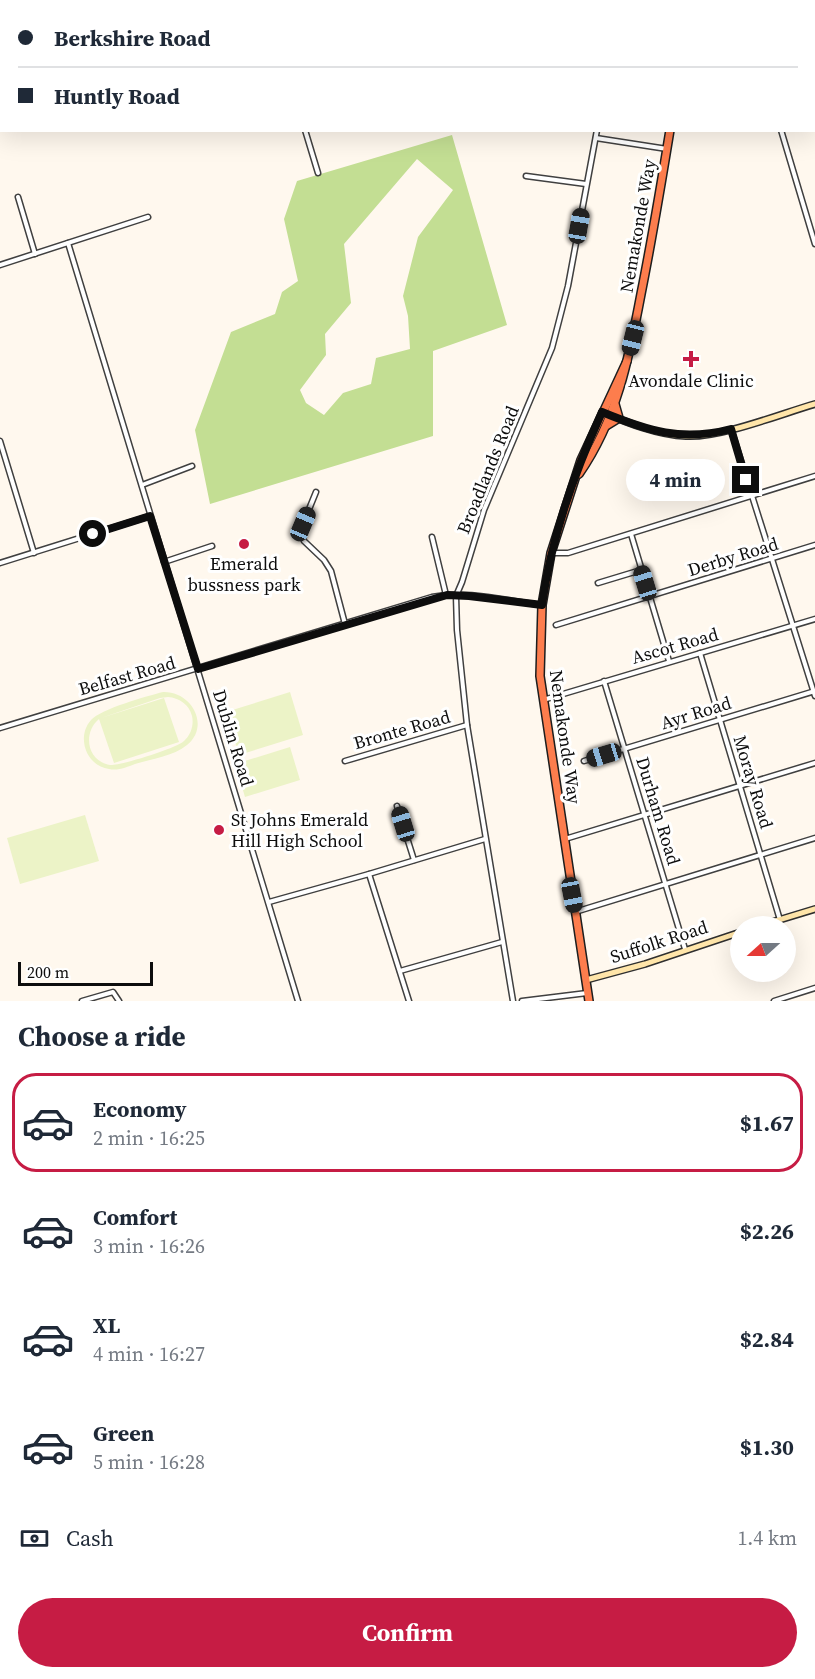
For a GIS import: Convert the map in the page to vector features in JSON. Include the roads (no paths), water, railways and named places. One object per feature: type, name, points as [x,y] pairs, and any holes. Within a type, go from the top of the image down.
[{"type":"highway","name":"Nemakonde Way","points":[[576,479],[605,427],[624,377],[656,222],[670,132]]},
{"type":"highway","name":"Nemakonde Way","points":[[589,997],[543,700],[539,661],[542,605],[551,553],[583,455],[627,361]]},
{"type":"highway","points":[[605,427],[619,418],[615,404]]},
{"type":"street","points":[[306,132],[318,173]]},
{"type":"street","name":"Broadlands Road","points":[[513,1001],[484,838],[467,725],[457,630],[456,596],[484,510],[552,348],[568,286],[597,132]]},
{"type":"street","points":[[782,132],[815,244]]},
{"type":"street","points":[[596,138],[667,149]]},
{"type":"street","points":[[526,176],[586,184]]},
{"type":"street","points":[[18,197],[35,254]]},
{"type":"street","points":[[0,265],[148,217]]},
{"type":"street","name":"Dublin Road","points":[[68,243],[298,1001]]},
{"type":"street","points":[[602,412],[654,430],[680,436],[698,436],[731,429],[815,404]]},
{"type":"street","points":[[731,429],[814,692]]},
{"type":"street","points":[[0,441],[34,553]]},
{"type":"street","points":[[142,485],[192,466]]},
{"type":"street","points":[[551,553],[568,553],[815,476]]},
{"type":"street","points":[[316,492],[303,524],[302,536],[331,571],[345,624]]},
{"type":"street","points":[[0,563],[150,516]]},
{"type":"street","points":[[631,534],[669,662]]},
{"type":"street","points":[[432,537],[447,595]]},
{"type":"street","name":"Derby Road","points":[[556,625],[815,545]]},
{"type":"street","points":[[164,562],[212,546]]},
{"type":"street","points":[[598,583],[642,570]]},
{"type":"street","name":"Belfast Road","points":[[0,728],[447,595],[542,605]]},
{"type":"street","name":"Ascot Road","points":[[543,700],[815,619]]},
{"type":"street","name":"Moray Road","points":[[700,653],[779,916]]},
{"type":"street","name":"Durham Road","points":[[604,681],[685,949]]},
{"type":"street","name":"Ayr Road","points":[[584,761],[814,692]]},
{"type":"street","name":"Bronte Road","points":[[345,761],[467,725]]},
{"type":"street","points":[[564,839],[815,763]]},
{"type":"street","points":[[398,806],[414,860]]},
{"type":"street","points":[[269,902],[484,838]]},
{"type":"street","points":[[575,912],[815,838]]},
{"type":"street","points":[[369,874],[410,1001]]},
{"type":"street","points":[[793,916],[815,909]]},
{"type":"street","name":"Suffolk Road","points":[[586,980],[634,967],[730,935]]},
{"type":"street","points":[[400,971],[502,942]]},
{"type":"street","points":[[774,1001],[815,988]]},
{"type":"street","points":[[81,1001],[113,992],[119,1001]]},
{"type":"street","points":[[522,1001],[589,997]]},
{"type":"place","name":"Avondale Clinic","points":[[691,359]]},
{"type":"place","name":"Emerald bussness park","points":[[244,544]]},
{"type":"place","name":"St Johns Emerald Hill High School","points":[[219,830]]}]
